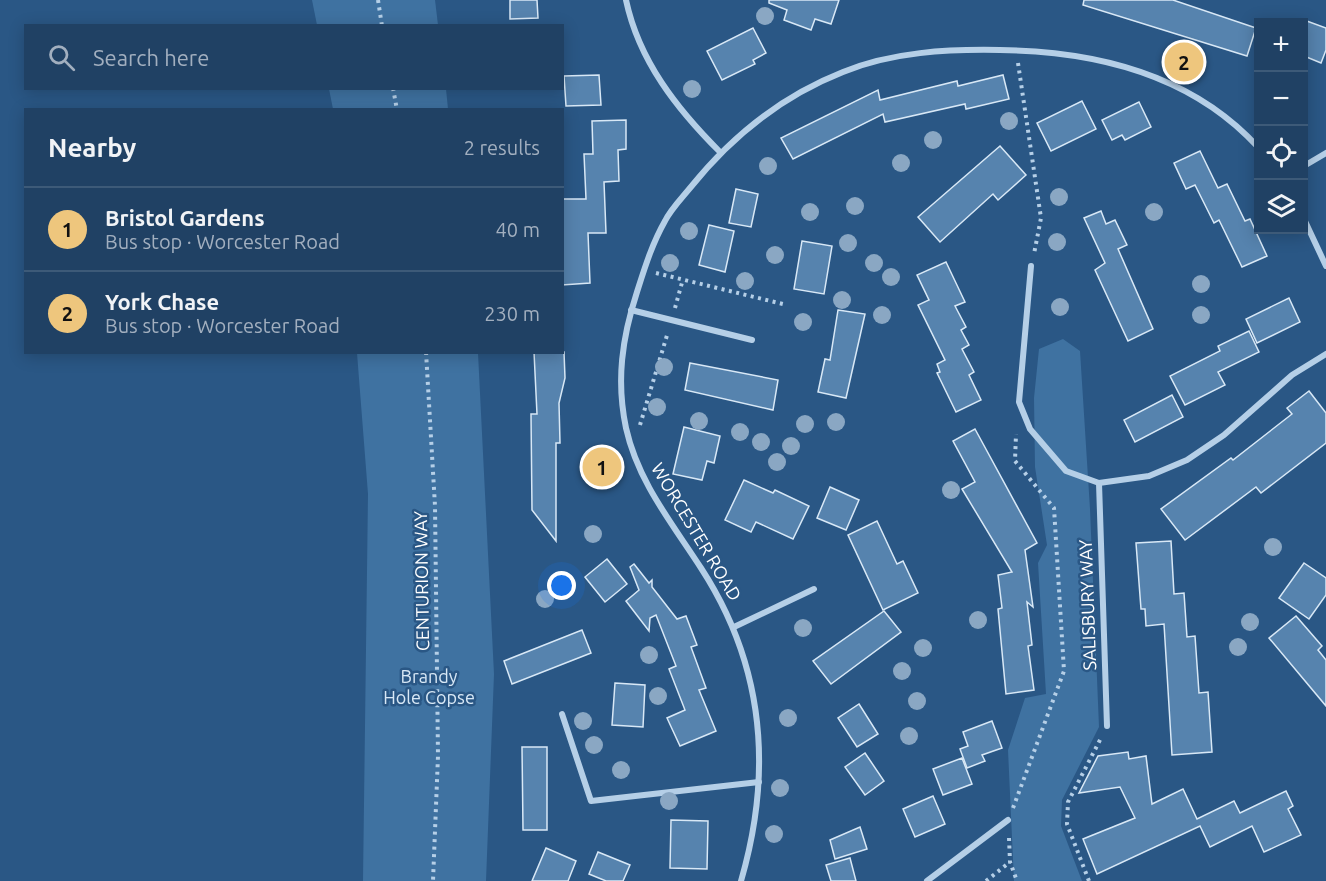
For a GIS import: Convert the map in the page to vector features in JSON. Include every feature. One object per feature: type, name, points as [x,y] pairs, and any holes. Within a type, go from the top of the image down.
[{"type":"street","points":[[626,0],[631,21],[643,51],[667,92],[688,121],[720,152]]},
{"type":"street","name":"WORCESTER ROAD","points":[[741,881],[759,782],[759,729],[746,660],[721,600],[659,507],[640,471],[627,430],[620,386],[622,350],[631,310],[650,249],[667,217],[720,152],[759,119],[802,91],[845,70],[927,52],[1016,50],[1093,59],[1126,67],[1186,90],[1217,109],[1254,143]]},
{"type":"street","points":[[1308,164],[1326,153]]},
{"type":"street","points":[[1308,228],[1326,266]]},
{"type":"street","points":[[1031,266],[1018,402],[1030,429],[1066,471],[1099,483],[1149,476],[1187,460],[1224,435],[1292,375],[1326,354]]},
{"type":"street","points":[[631,310],[752,340]]},
{"type":"street","name":"SALISBURY WAY","points":[[1099,483],[1107,726]]},
{"type":"street","name":"WORCESTER ROAD","points":[[734,627],[814,589]]},
{"type":"street","points":[[562,714],[591,801],[759,782]]},
{"type":"street","points":[[927,881],[1008,820]]},
{"type":"path","points":[[378,0],[382,24]]},
{"type":"path","points":[[1016,50],[1041,218],[1031,266]]},
{"type":"path","points":[[393,90],[397,108]]},
{"type":"path","points":[[644,270],[787,305]]},
{"type":"path","points":[[627,430],[642,424],[682,279]]},
{"type":"path","name":"CENTURION WAY","points":[[426,354],[435,506],[438,756],[433,881]]},
{"type":"path","points":[[1017,881],[1010,862],[1008,820],[1064,670],[1054,508],[1015,461],[1018,402]]},
{"type":"path","points":[[1089,881],[1067,824],[1068,802],[1107,726]]},
{"type":"path","points":[[986,881],[1010,862]]},
{"type":"green space","points":[[312,0],[435,0],[438,24],[317,24]]},
{"type":"green space","points":[[329,90],[446,90],[448,108],[333,108]]},
{"type":"green space","points":[[1063,339],[1080,351],[1090,509],[1099,727],[1062,800],[1061,826],[1082,881],[1014,881],[1008,750],[1025,698],[1046,694],[1038,563],[1047,545],[1035,467],[1034,398],[1039,349]]},
{"type":"green space","name":"Brandy Hole Copse","points":[[357,354],[478,354],[494,674],[486,881],[363,881],[368,494]]},
{"type":"building","points":[[510,0],[537,0],[538,18],[510,19]]},
{"type":"building","points":[[769,0],[839,0],[831,24],[815,19],[811,30],[784,20],[787,10],[769,3]]},
{"type":"building","points":[[1084,0],[1173,0],[1254,27],[1254,34],[1247,56],[1083,5]]},
{"type":"building","points":[[1308,21],[1326,28],[1326,50],[1321,63],[1308,58]]},
{"type":"building","points":[[753,28],[766,53],[753,60],[755,64],[722,80],[707,51]]},
{"type":"building","points":[[599,75],[601,105],[566,106],[564,76]]},
{"type":"building","points":[[1003,75],[1009,99],[966,109],[965,104],[885,122],[883,114],[793,159],[781,138],[878,90],[880,100],[957,81],[958,86]]},
{"type":"building","points":[[1082,101],[1096,129],[1051,151],[1037,123]]},
{"type":"building","points":[[1139,102],[1151,127],[1125,140],[1122,135],[1112,140],[1102,120]]},
{"type":"building","points":[[626,120],[626,149],[618,150],[619,181],[604,182],[606,233],[588,233],[590,283],[564,285],[564,199],[586,199],[584,154],[593,154],[592,121]]},
{"type":"building","points":[[1000,146],[1026,175],[998,200],[993,194],[940,242],[918,217]]},
{"type":"building","points":[[1200,151],[1218,188],[1227,184],[1245,221],[1250,219],[1254,234],[1257,234],[1267,256],[1242,267],[1219,220],[1214,223],[1195,185],[1186,189],[1174,163]]},
{"type":"building","points":[[736,189],[758,194],[751,227],[729,223]]},
{"type":"building","points":[[1101,211],[1106,224],[1115,220],[1127,245],[1118,249],[1153,329],[1128,341],[1095,270],[1105,263],[1084,218]]},
{"type":"building","points":[[709,225],[734,231],[725,272],[699,265]]},
{"type":"building","points":[[802,241],[832,246],[824,294],[794,289]]},
{"type":"building","points":[[946,262],[965,302],[955,306],[966,327],[961,330],[969,345],[962,349],[974,372],[969,375],[981,400],[956,412],[937,373],[940,372],[937,364],[945,360],[918,305],[929,300],[917,275]]},
{"type":"building","points":[[1289,298],[1300,322],[1257,343],[1246,319]]},
{"type":"building","points":[[838,310],[865,314],[846,398],[818,392],[825,359],[830,360]]},
{"type":"building","points":[[1249,331],[1259,352],[1218,372],[1225,385],[1185,405],[1170,376],[1220,351],[1218,346]]},
{"type":"building","points":[[564,352],[565,378],[559,403],[560,443],[556,443],[556,541],[532,510],[531,414],[537,414],[534,354],[564,354]]},
{"type":"building","points":[[690,363],[778,380],[773,410],[685,390]]},
{"type":"building","points":[[1309,391],[1326,413],[1326,443],[1261,493],[1256,487],[1185,540],[1161,509],[1231,458],[1233,460],[1292,414],[1287,408]]},
{"type":"building","points":[[1172,395],[1183,417],[1135,442],[1124,420]]},
{"type":"building","points":[[684,427],[720,436],[714,463],[707,461],[702,480],[673,474]]},
{"type":"building","points":[[975,429],[1037,543],[1025,550],[1033,607],[1027,602],[1032,645],[1028,646],[1034,690],[1006,694],[998,609],[1002,608],[998,575],[1012,572],[962,489],[975,482],[953,441]]},
{"type":"building","points":[[744,480],[773,493],[775,490],[809,506],[793,539],[756,522],[751,532],[725,520]]},
{"type":"building","points":[[830,487],[859,500],[846,530],[817,518]]},
{"type":"building","points":[[877,521],[897,564],[903,561],[918,593],[883,610],[848,535]]},
{"type":"building","points":[[1171,541],[1174,594],[1184,593],[1187,637],[1195,636],[1199,693],[1208,692],[1212,752],[1172,755],[1164,624],[1146,626],[1145,609],[1141,609],[1136,543]]},
{"type":"building","points":[[607,559],[627,584],[605,602],[585,577]]},
{"type":"building","points":[[1304,563],[1326,578],[1326,595],[1309,619],[1279,598]]},
{"type":"building","points":[[634,564],[649,583],[652,580],[652,587],[677,619],[686,616],[697,645],[691,647],[706,688],[699,690],[716,731],[680,746],[667,718],[685,710],[669,669],[676,666],[656,615],[650,618],[649,631],[626,601],[639,590],[630,567]]},
{"type":"building","points":[[884,611],[901,632],[831,684],[813,661]]},
{"type":"building","points":[[1296,616],[1322,646],[1318,650],[1326,660],[1326,706],[1269,638]]},
{"type":"building","points":[[582,630],[591,653],[512,684],[504,661]]},
{"type":"building","points":[[615,683],[645,685],[643,727],[612,725]]},
{"type":"building","points":[[859,704],[878,734],[857,747],[838,718]]},
{"type":"building","points":[[992,721],[1002,748],[982,755],[985,761],[967,768],[960,749],[968,746],[963,732]]},
{"type":"building","points":[[522,747],[547,747],[547,830],[523,830]]},
{"type":"building","points":[[1128,752],[1129,759],[1146,756],[1152,804],[1183,789],[1197,819],[1234,801],[1240,813],[1286,791],[1293,806],[1288,809],[1301,835],[1264,852],[1252,826],[1210,847],[1200,826],[1097,874],[1083,839],[1135,818],[1120,787],[1079,793],[1098,756]]},
{"type":"building","points":[[865,753],[884,781],[865,795],[845,767]]},
{"type":"building","points":[[962,758],[972,784],[943,795],[933,769]]},
{"type":"building","points":[[933,796],[945,824],[915,837],[903,809]]},
{"type":"building","points":[[671,820],[708,821],[707,869],[670,868]]},
{"type":"building","points":[[860,827],[867,849],[835,859],[830,840]]},
{"type":"building","points":[[546,848],[576,861],[568,881],[532,881]]},
{"type":"building","points":[[598,852],[630,865],[623,881],[606,881],[589,874]]},
{"type":"building","points":[[850,858],[856,881],[831,881],[826,865]]},
{"type":"place","name":"York Chase","points":[[1184,62]]},
{"type":"place","name":"Bristol Gardens","points":[[602,467]]}]
